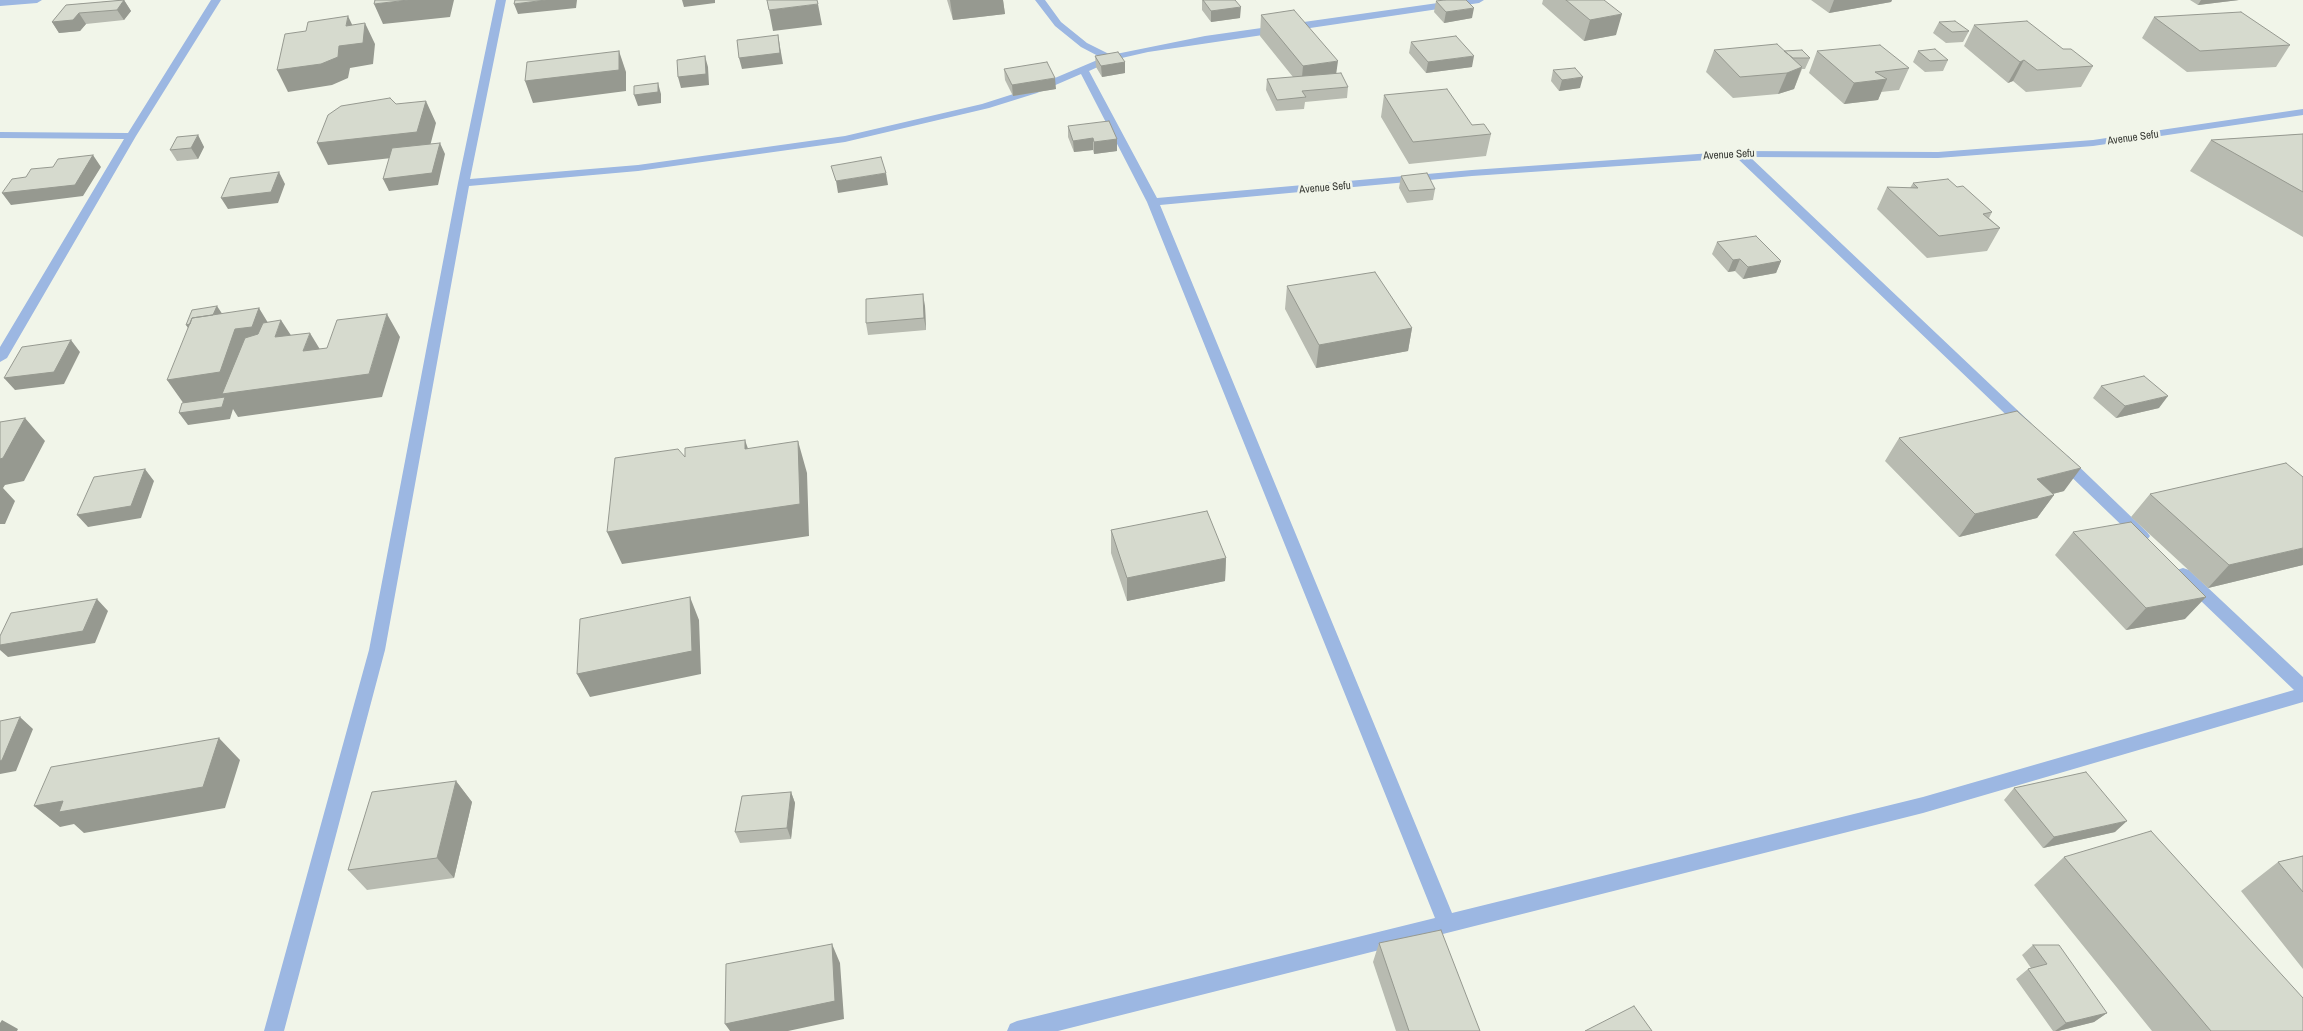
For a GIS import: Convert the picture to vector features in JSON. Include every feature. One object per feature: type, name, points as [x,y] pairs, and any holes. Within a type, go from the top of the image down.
[{"type":"street","points":[[0,3],[37,0]]},
{"type":"street","points":[[0,358],[130,136],[216,0]]},
{"type":"street","points":[[274,1031],[377,650],[500,0]]},
{"type":"street","points":[[1040,0],[1058,24],[1084,45],[1110,58]]},
{"type":"street","points":[[464,183],[638,168],[845,139],[993,104],[1033,92],[1083,68],[1110,58],[1205,39],[1479,0]]},
{"type":"street","points":[[1083,68],[1153,202],[1447,924]]},
{"type":"street","name":"Avenue Sefu","points":[[1153,202],[1472,173],[1740,154],[1938,155],[2093,144],[2303,112]]},
{"type":"street","points":[[0,135],[130,136]]},
{"type":"street","points":[[1740,154],[2036,435]]},
{"type":"street","points":[[2050,448],[2151,544]]},
{"type":"street","points":[[2173,565],[2303,688]]},
{"type":"street","points":[[1017,1031],[1924,805],[2303,696]]},
{"type":"building","points":[[124,0],[117,10],[79,13],[73,20],[52,22],[66,5]]},
{"type":"building","points":[[375,0],[408,0],[374,4]]},
{"type":"building","points":[[515,0],[546,0],[514,4]]},
{"type":"building","points":[[767,0],[817,0],[818,4],[769,10]]},
{"type":"building","points":[[1203,0],[1235,0],[1241,7],[1211,11]]},
{"type":"building","points":[[1466,0],[1474,8],[1446,12],[1436,1]]},
{"type":"building","points":[[1566,0],[1604,0],[1622,14],[1590,20]]},
{"type":"building","points":[[1294,10],[1338,61],[1303,66],[1261,15]]},
{"type":"building","points":[[2241,12],[2290,45],[2200,51],[2154,17]]},
{"type":"building","points":[[348,16],[346,26],[365,23],[363,43],[339,46],[338,57],[321,64],[277,70],[285,34],[306,31],[308,22]]},
{"type":"building","points":[[1955,21],[1969,31],[1952,32],[1939,22]]},
{"type":"building","points":[[2027,21],[2063,49],[2071,49],[2093,66],[2037,70],[2024,60],[2020,62],[1974,25]]},
{"type":"building","points":[[778,35],[780,53],[739,58],[737,40]]},
{"type":"building","points":[[1456,36],[1474,56],[1428,62],[1411,42]]},
{"type":"building","points":[[1777,44],[1802,67],[1787,73],[1740,77],[1714,50]]},
{"type":"building","points":[[1880,45],[1909,68],[1875,72],[1887,79],[1854,83],[1817,51]]},
{"type":"building","points":[[1935,49],[1948,60],[1930,61],[1918,51]]},
{"type":"building","points":[[1802,50],[1810,58],[1793,58],[1784,51]]},
{"type":"building","points":[[619,51],[619,70],[525,81],[527,62]]},
{"type":"building","points":[[1118,52],[1125,62],[1101,66],[1095,56]]},
{"type":"building","points":[[705,56],[706,74],[678,77],[677,60]]},
{"type":"building","points":[[1047,62],[1055,78],[1012,85],[1004,69]]},
{"type":"building","points":[[1575,68],[1583,77],[1562,80],[1553,70]]},
{"type":"building","points":[[1341,73],[1348,87],[1302,91],[1306,97],[1277,100],[1267,79]]},
{"type":"building","points":[[658,83],[658,92],[634,95],[634,86]]},
{"type":"building","points":[[1447,89],[1472,125],[1484,124],[1491,134],[1413,142],[1384,95]]},
{"type":"building","points":[[390,98],[396,104],[426,101],[417,132],[317,143],[328,115],[341,106]]},
{"type":"building","points":[[1109,121],[1117,139],[1094,142],[1093,138],[1073,141],[1068,126]]},
{"type":"building","points":[[2303,134],[2303,192],[2211,140]]},
{"type":"building","points":[[198,135],[191,148],[170,150],[177,137]]},
{"type":"building","points":[[440,143],[432,173],[383,179],[392,148]]},
{"type":"building","points":[[93,155],[75,185],[2,193],[12,179],[26,177],[31,169],[53,167],[58,159]]},
{"type":"building","points":[[881,157],[886,173],[836,181],[831,166]]},
{"type":"building","points":[[279,172],[271,192],[221,198],[230,178]]},
{"type":"building","points":[[1427,173],[1435,189],[1409,191],[1401,176]]},
{"type":"building","points":[[1948,179],[1957,187],[1963,186],[1992,212],[1983,214],[2000,228],[1939,236],[1887,187],[1918,188],[1913,183]]},
{"type":"building","points":[[1756,236],[1781,261],[1748,267],[1740,259],[1733,260],[1717,242]]},
{"type":"building","points":[[1375,272],[1412,328],[1319,345],[1287,286]]},
{"type":"building","points":[[923,294],[924,318],[866,323],[866,299]]},
{"type":"building","points":[[217,306],[213,315],[192,318],[190,324],[186,325],[192,310]]},
{"type":"building","points":[[259,308],[252,327],[235,329],[220,372],[167,380],[192,318]]},
{"type":"building","points":[[387,314],[369,374],[222,394],[245,338],[258,334],[263,323],[281,320],[275,337],[310,333],[303,351],[327,348],[337,320]]},
{"type":"building","points":[[71,340],[54,372],[4,378],[22,347]]},
{"type":"building","points":[[2144,376],[2168,396],[2125,406],[2101,386]]},
{"type":"building","points":[[225,397],[222,407],[179,413],[182,403]]},
{"type":"building","points":[[2017,411],[2081,468],[2037,479],[2054,495],[1975,514],[1899,438]]},
{"type":"building","points":[[25,418],[3,458],[0,459],[0,422]]},
{"type":"building","points":[[745,440],[745,449],[798,441],[800,504],[607,532],[615,458],[678,449],[685,457],[685,448]]},
{"type":"building","points":[[2286,463],[2303,477],[2303,548],[2229,565],[2150,494]]},
{"type":"building","points":[[145,469],[131,506],[77,515],[94,477]]},
{"type":"building","points":[[1207,511],[1226,558],[1127,578],[1111,530]]},
{"type":"building","points":[[2131,522],[2206,597],[2146,608],[2073,532]]},
{"type":"building","points":[[690,597],[692,651],[577,674],[580,619]]},
{"type":"building","points":[[97,599],[83,631],[0,645],[0,636],[11,613]]},
{"type":"building","points":[[20,717],[2,760],[0,761],[0,721]]},
{"type":"building","points":[[219,738],[203,787],[59,812],[63,801],[34,806],[51,767]]},
{"type":"building","points":[[2086,772],[2127,821],[2054,837],[2014,788]]},
{"type":"building","points":[[456,781],[437,858],[348,870],[372,792]]},
{"type":"building","points":[[791,792],[787,828],[735,832],[742,796]]},
{"type":"building","points":[[2151,831],[2303,998],[2303,1031],[2211,1031],[2064,857]]},
{"type":"building","points":[[2303,856],[2303,892],[2278,862]]},
{"type":"building","points":[[1441,930],[1480,1031],[1409,1031],[1379,943]]},
{"type":"building","points":[[832,944],[835,1001],[725,1024],[726,964]]},
{"type":"building","points":[[2033,945],[2059,945],[2107,1013],[2066,1023],[2028,969],[2047,964]]},
{"type":"building","points":[[1634,1006],[1652,1031],[1585,1031]]}]
